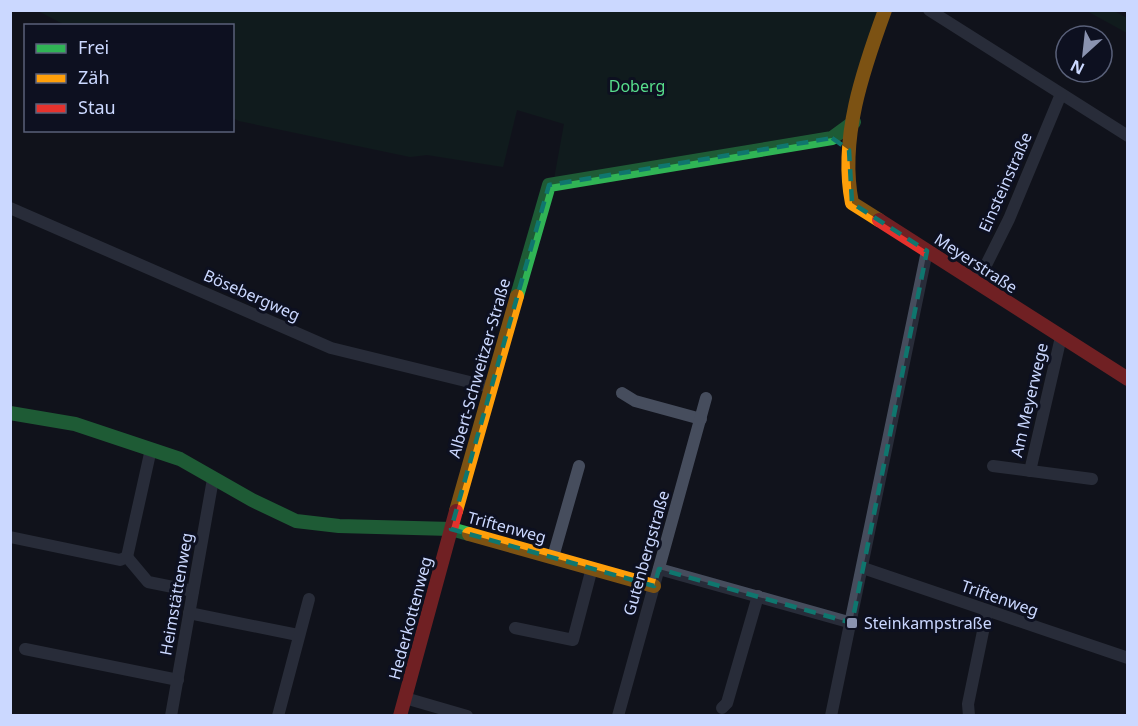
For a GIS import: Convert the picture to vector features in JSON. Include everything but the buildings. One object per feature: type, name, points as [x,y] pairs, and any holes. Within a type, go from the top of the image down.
[{"type":"street","points":[[854,122],[866,64],[885,10]]},
{"type":"street","points":[[929,10],[1128,136]]},
{"type":"street","name":"Einsteinstraße","points":[[977,283],[1009,219],[1061,94]]},
{"type":"street","name":"Albert-Schweitzer-Straße","points":[[451,529],[549,185],[832,138],[854,122]]},
{"type":"street","name":"Meyerstraße","points":[[854,122],[849,150],[848,190],[852,203],[1128,379]]},
{"type":"street","points":[[832,138],[849,150]]},
{"type":"street","name":"Bösebergweg","points":[[11,209],[331,348],[490,387]]},
{"type":"street","points":[[831,716],[927,251]]},
{"type":"street","name":"Am Meyerwege","points":[[1030,471],[1061,337]]},
{"type":"street","points":[[622,393],[635,401],[701,419]]},
{"type":"street","name":"Gutenbergstraße","points":[[618,716],[706,398]]},
{"type":"street","points":[[10,413],[75,424],[180,459],[213,479],[296,520],[339,526],[451,529]]},
{"type":"street","points":[[127,557],[151,449]]},
{"type":"street","name":"Triftenweg","points":[[554,557],[579,466]]},
{"type":"street","name":"Am Meyerwege","points":[[993,466],[1092,479]]},
{"type":"street","name":"Heimstättenweg","points":[[171,716],[213,479]]},
{"type":"street","name":"Triftenweg","points":[[451,529],[654,586]]},
{"type":"street","name":"Hederkottenweg","points":[[400,716],[451,529]]},
{"type":"street","points":[[10,537],[120,560],[127,557]]},
{"type":"street","points":[[127,557],[148,582],[193,591]]},
{"type":"street","points":[[515,628],[573,640],[592,568]]},
{"type":"street","name":"Triftenweg","points":[[863,568],[1128,658]]},
{"type":"street","points":[[659,569],[852,623]]},
{"type":"street","points":[[722,708],[727,703],[758,596]]},
{"type":"street","points":[[278,716],[309,599]]},
{"type":"street","points":[[969,716],[968,704],[987,612]]},
{"type":"street","points":[[189,613],[298,635]]},
{"type":"street","points":[[25,649],[178,680]]},
{"type":"street","points":[[405,698],[467,716]]},
{"type":"highlighted area","points":[[832,138],[849,150],[852,203],[927,251],[852,623],[659,569],[654,586],[451,529],[549,185]]},
{"type":"green space","name":"Doberg","points":[[38,11],[881,11],[848,119],[829,131],[554,179],[564,124],[517,110],[503,167],[427,155],[410,157],[234,118],[234,24],[63,24]]},
{"type":"green space","points":[[1087,11],[1114,11],[1127,18],[1127,33]]},
{"type":"traffic: fast","points":[[517,296],[549,185],[832,138],[854,122]]},
{"type":"traffic: fast","points":[[10,413],[75,424],[180,459],[252,500],[296,521],[339,526],[451,529],[469,534]]},
{"type":"traffic: slow","points":[[879,220],[852,203],[849,154],[855,105],[885,10]]},
{"type":"traffic: slow","points":[[456,511],[517,296]]},
{"type":"traffic: slow","points":[[469,534],[654,586]]},
{"type":"traffic: jam","points":[[879,220],[1128,379]]},
{"type":"traffic: jam","points":[[400,716],[456,511]]},
{"type":"place","name":"Steinkampstraße","points":[[852,623]]}]
